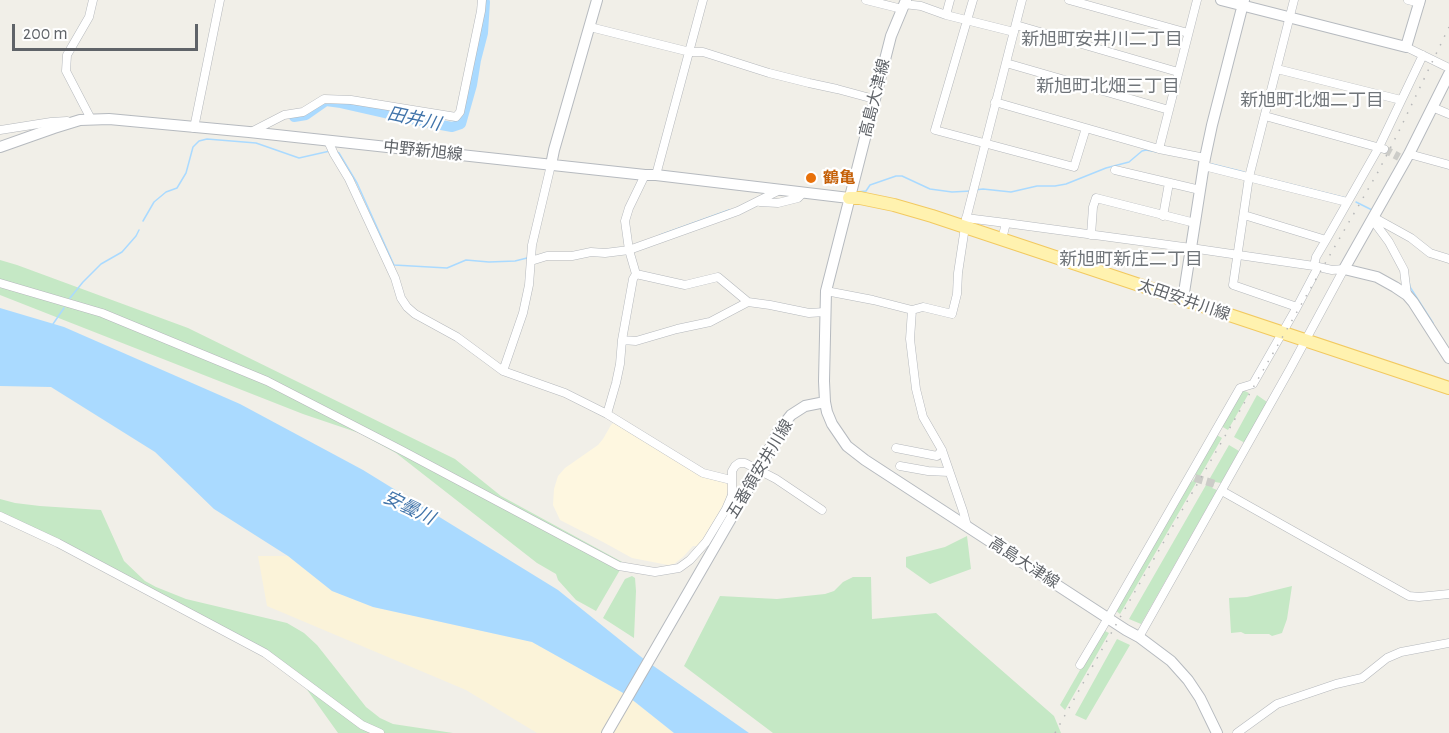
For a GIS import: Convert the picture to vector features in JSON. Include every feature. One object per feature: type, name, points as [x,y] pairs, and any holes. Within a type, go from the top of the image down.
[{"type":"main road","points":[[551,165],[597,0]]},
{"type":"main road","points":[[1221,0],[1244,3],[1289,18],[1406,47],[1416,1]]},
{"type":"main road","points":[[1184,299],[1212,125],[1244,3]]},
{"type":"main road","name":"高島大津線","points":[[849,198],[891,36],[904,5]]},
{"type":"main road","points":[[1448,353],[1407,295],[1377,277],[1344,269],[1449,74]]},
{"type":"main road","name":"中野新旭線","points":[[0,147],[54,128],[86,120],[109,119],[249,132],[849,198]]},
{"type":"main road","points":[[825,402],[826,291],[849,198]]},
{"type":"main road","name":"太田安井川線","points":[[849,198],[894,205],[965,224],[1002,239],[1449,388]]},
{"type":"main road","name":"高島大津線","points":[[825,402],[832,424],[847,446],[865,460],[1139,637],[1171,661],[1200,698],[1217,733]]},
{"type":"main road","name":"五番領安井川線","points":[[607,733],[759,470],[779,430],[791,415],[805,406],[825,402]]},
{"type":"street","points":[[0,130],[51,122],[86,120],[66,71],[67,55],[89,17],[93,0]]},
{"type":"street","points":[[194,128],[220,0]]},
{"type":"street","points":[[249,132],[284,115],[303,112],[324,99],[351,100],[456,117],[460,112],[482,0]]},
{"type":"street","points":[[607,414],[620,364],[622,340],[633,279],[636,274],[629,250],[625,221],[629,208],[651,175],[690,52],[703,0]]},
{"type":"street","points":[[866,0],[921,6],[967,21],[1015,29],[1178,72]]},
{"type":"street","points":[[946,15],[950,0]]},
{"type":"street","points":[[973,0],[935,130],[1074,167],[1086,128]]},
{"type":"street","points":[[826,291],[912,310],[923,307],[952,314],[957,294],[965,224],[1022,0]]},
{"type":"street","points":[[1069,0],[1188,33]]},
{"type":"street","points":[[1159,149],[1197,0]]},
{"type":"street","points":[[1293,0],[1249,177],[1233,285],[1298,307]]},
{"type":"street","points":[[590,27],[690,52],[703,52],[769,73],[874,99]]},
{"type":"street","points":[[1406,47],[1449,68]]},
{"type":"street","points":[[1080,665],[1192,477],[1239,388],[1253,384],[1284,332],[1316,266],[1316,257],[1347,202],[1382,148],[1401,100],[1423,55]]},
{"type":"street","points":[[1006,63],[1169,110]]},
{"type":"street","points":[[1277,69],[1401,100]]},
{"type":"street","points":[[995,102],[1205,162],[1249,177],[1347,202]]},
{"type":"street","points":[[1432,107],[1449,114]]},
{"type":"street","points":[[1265,116],[1382,148]]},
{"type":"street","points":[[328,141],[354,189],[407,307],[457,337],[502,371],[566,393],[607,414],[703,473],[731,480]]},
{"type":"street","points":[[1405,157],[1449,165]]},
{"type":"street","points":[[502,371],[523,313],[529,285],[532,245],[551,165]]},
{"type":"street","points":[[1115,170],[1200,190]]},
{"type":"street","points":[[1163,216],[1169,183]]},
{"type":"street","points":[[531,261],[547,256],[572,256],[591,252],[629,250],[738,211],[782,190]]},
{"type":"street","points":[[758,201],[778,203],[798,198],[803,193]]},
{"type":"street","points":[[1091,235],[1095,198],[1195,223]]},
{"type":"street","points":[[1244,214],[1326,240]]},
{"type":"street","points":[[1372,218],[1412,238],[1430,253],[1449,259]]},
{"type":"street","points":[[1372,218],[1389,242],[1404,270],[1407,295]]},
{"type":"street","points":[[965,224],[1005,223],[1332,270],[1344,269]]},
{"type":"street","points":[[1002,239],[1005,223]]},
{"type":"street","points":[[1139,637],[1344,269]]},
{"type":"street","points":[[636,274],[685,285],[718,277],[748,302],[809,313],[825,312]]},
{"type":"street","points":[[0,283],[102,313],[267,381],[619,566],[655,572],[679,568],[690,560],[706,542],[726,509],[732,495],[732,471],[739,463],[745,463],[776,479],[822,510]]},
{"type":"street","points":[[622,340],[636,341],[710,322],[748,302]]},
{"type":"street","points":[[912,310],[910,339],[916,389],[923,417],[942,450],[967,526]]},
{"type":"street","points":[[896,448],[937,456],[942,450]]},
{"type":"street","points":[[900,466],[949,472]]},
{"type":"street","points":[[1215,484],[1409,596],[1449,594]]},
{"type":"street","points":[[0,516],[58,543],[265,653],[362,724],[380,733]]},
{"type":"street","points":[[1237,733],[1277,704],[1336,684],[1362,678],[1388,658],[1401,652],[1449,643]]},
{"type":"shaded area","points":[[615,421],[729,485],[725,502],[699,546],[693,546],[674,564],[668,565],[632,558],[560,520],[553,505],[558,476],[565,468],[598,445]]},
{"type":"green space","points":[[0,260],[188,328],[455,459],[501,496],[624,563],[596,611],[576,600],[558,580],[556,574],[537,563],[396,453],[359,433],[303,414],[0,295]]},
{"type":"green space","points":[[1241,389],[1249,393],[1228,430],[1221,426]]},
{"type":"green space","points":[[1257,395],[1267,402],[1245,443],[1234,437]]},
{"type":"green space","points":[[1215,434],[1222,438],[1120,614],[1115,610],[1189,480],[1192,482],[1196,476],[1194,472]]},
{"type":"green space","points":[[1229,445],[1239,451],[1221,483],[1215,482],[1212,488],[1217,490],[1141,624],[1129,619]]},
{"type":"green space","points":[[0,499],[40,506],[101,510],[124,561],[145,581],[186,599],[287,623],[304,633],[317,645],[366,707],[380,718],[393,724],[453,733],[338,733],[298,677],[285,666],[92,560],[0,520]]},
{"type":"green space","points":[[967,536],[971,569],[930,584],[906,567],[906,557],[945,547]]},
{"type":"green space","points":[[632,576],[635,578],[636,591],[634,638],[603,618],[625,579]]},
{"type":"green space","points":[[853,577],[871,577],[872,619],[936,613],[1054,716],[1061,733],[773,733],[684,666],[720,596],[777,599],[825,594],[834,591],[843,582]]},
{"type":"green space","points":[[1292,586],[1287,619],[1282,633],[1272,636],[1231,633],[1229,598],[1247,597]]},
{"type":"green space","points":[[1103,630],[1109,633],[1065,710],[1060,705]]},
{"type":"green space","points":[[1117,639],[1130,645],[1086,720],[1075,715]]},
{"type":"sand","points":[[258,556],[288,556],[332,591],[373,607],[532,642],[625,694],[674,733],[537,733],[466,690],[267,606]]},
{"type":"water","name":"安曇川","points":[[0,308],[64,327],[240,404],[363,470],[558,590],[645,660],[749,733],[674,733],[625,694],[532,642],[373,607],[332,591],[288,556],[214,509],[155,452],[51,387],[0,386]]},
{"type":"waterway","name":"田井川","points":[[294,117],[306,115],[326,101],[452,127],[461,124],[483,33],[485,2]]},
{"type":"waterway","points":[[143,221],[154,202],[166,192],[177,188],[186,173],[193,147],[199,141],[207,139],[256,143],[299,158],[330,151]]},
{"type":"waterway","points":[[975,190],[1011,192],[1037,186],[1066,184],[1106,168],[1129,162],[1142,151],[1157,152]]},
{"type":"waterway","points":[[337,152],[357,183],[394,265],[447,268],[466,260],[489,262],[527,258]]},
{"type":"waterway","points":[[1188,158],[1197,160]]},
{"type":"waterway","points":[[1212,164],[1244,172]]},
{"type":"waterway","points":[[857,192],[866,191],[870,185],[896,176],[902,176],[930,189],[952,192],[971,191]]},
{"type":"waterway","points":[[1257,176],[1346,198]]},
{"type":"waterway","points":[[1356,202],[1372,210]]},
{"type":"waterway","points":[[660,235],[729,210]]},
{"type":"waterway","points":[[70,298],[101,264],[122,252],[139,230]]},
{"type":"waterway","points":[[1409,281],[1410,287],[1433,323]]},
{"type":"waterway","points":[[53,324],[64,308]]},
{"type":"tunnel","points":[[1384,149],[1399,157]]},
{"type":"tunnel","points":[[1195,478],[1215,484]]},
{"type":"railway","points":[[1055,733],[1378,172],[1449,27]]},
{"type":"place","name":"鶴亀","points":[[811,178]]},
{"type":"district","name":"新旭町安井川二丁目","points":[[1102,40]]},
{"type":"district","name":"新旭町北畑三丁目","points":[[1108,87]]},
{"type":"district","name":"新旭町北畑二丁目","points":[[1312,101]]},
{"type":"district","name":"新旭町新庄二丁目","points":[[1131,260]]}]
